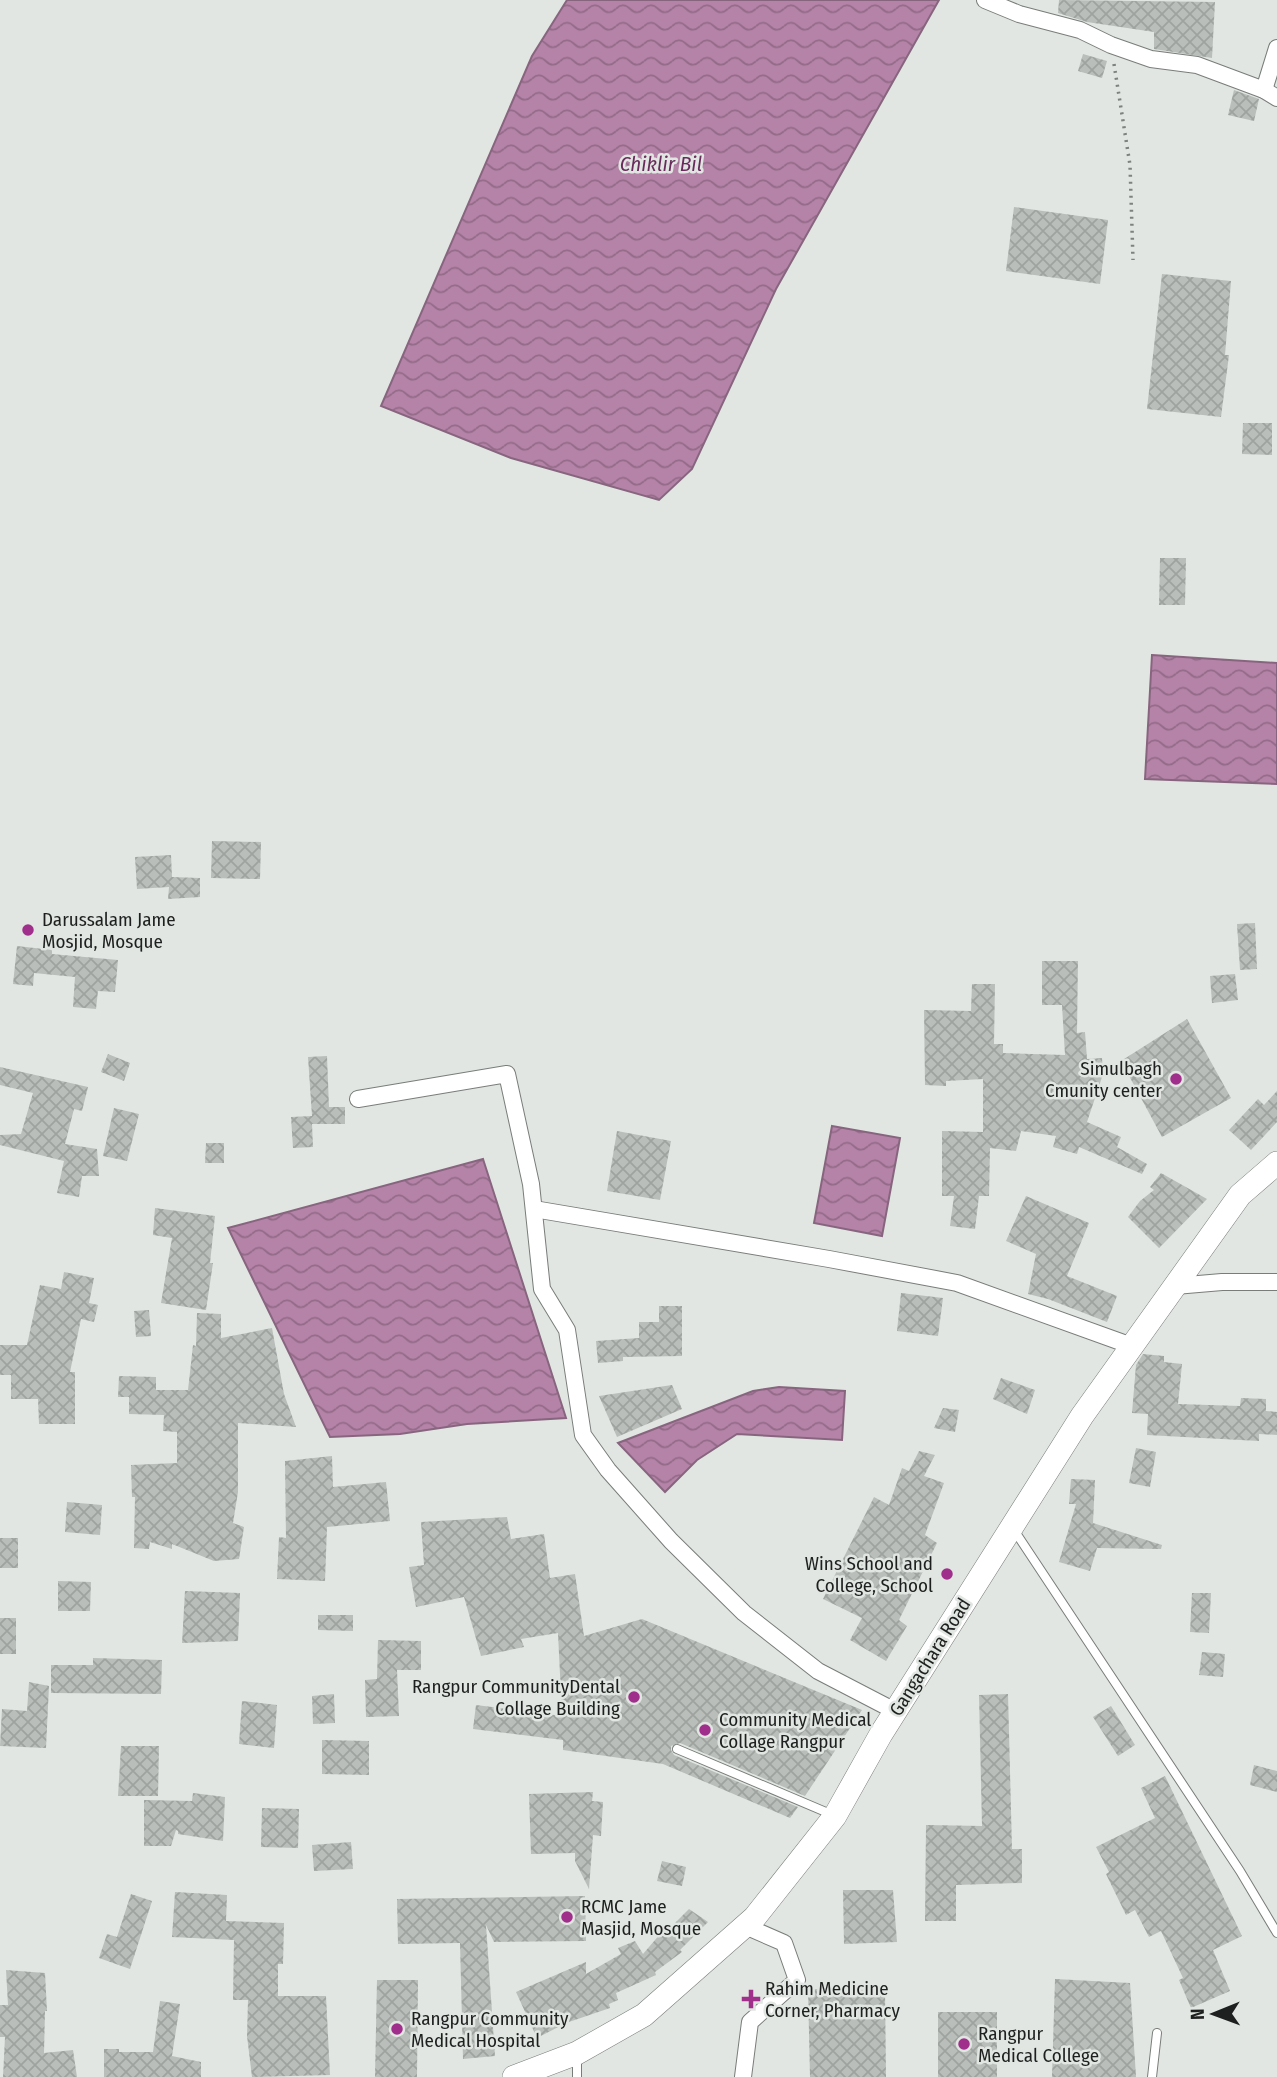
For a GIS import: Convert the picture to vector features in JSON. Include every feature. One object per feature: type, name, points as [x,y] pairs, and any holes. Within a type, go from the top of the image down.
[{"type":"main road","name":"Gangachara Road","points":[[514,2077],[577,2053],[644,2015],[755,1917],[835,1816],[895,1711],[1082,1416],[1240,1195],[1277,1163]]},
{"type":"street","points":[[985,0],[1019,14],[1080,30],[1111,45],[1151,59],[1197,65],[1271,94],[1277,48]]},
{"type":"street","points":[[358,1099],[508,1074],[531,1184],[542,1289],[567,1330],[583,1435],[671,1541],[744,1613],[818,1671],[895,1711]]},
{"type":"street","points":[[534,1209],[957,1283],[1132,1346]]},
{"type":"street","points":[[1175,1286],[1222,1282],[1277,1282]]},
{"type":"street","points":[[743,2077],[750,2022],[797,1980],[784,1943],[745,1926]]},
{"type":"lane","points":[[1012,1527],[1240,1871],[1277,1933]]},
{"type":"lane","points":[[677,1749],[835,1816]]},
{"type":"lane","points":[[1152,2077],[1157,2033]]},
{"type":"lane","points":[[577,2053],[577,2077]]},
{"type":"path","points":[[1111,45],[1130,165],[1133,260]]},
{"type":"water","name":"Chiklir Bil","points":[[567,0],[939,0],[776,289],[692,469],[659,500],[511,458],[381,406],[532,56]]},
{"type":"water","points":[[1152,655],[1277,663],[1277,784],[1145,779]]},
{"type":"water","points":[[832,1126],[900,1138],[882,1236],[814,1223]]},
{"type":"water","points":[[483,1159],[566,1418],[467,1424],[400,1434],[330,1437],[228,1228]]},
{"type":"water","points":[[779,1387],[845,1391],[842,1440],[737,1434],[697,1460],[665,1492],[618,1443],[753,1391]]},
{"type":"building","points":[[1059,0],[1215,2],[1212,58],[1154,49],[1154,32],[1087,22],[1058,13]]},
{"type":"building","points":[[1083,54],[1107,61],[1102,78],[1078,71]]},
{"type":"building","points":[[1234,90],[1259,99],[1254,121],[1228,115]]},
{"type":"building","points":[[1014,207],[1108,220],[1100,284],[1006,271]]},
{"type":"building","points":[[1162,274],[1231,281],[1225,355],[1229,355],[1221,417],[1147,409]]},
{"type":"building","points":[[1243,423],[1272,423],[1272,455],[1242,454]]},
{"type":"building","points":[[1160,558],[1186,558],[1185,605],[1159,605]]},
{"type":"building","points":[[212,841],[261,842],[260,879],[211,878]]},
{"type":"building","points":[[171,855],[172,877],[200,878],[200,897],[168,899],[169,887],[137,889],[135,857]]},
{"type":"building","points":[[1255,923],[1257,969],[1240,970],[1237,924]]},
{"type":"building","points":[[17,946],[52,950],[52,954],[118,960],[115,992],[98,991],[96,1009],[73,1007],[75,977],[34,973],[33,986],[13,984]]},
{"type":"building","points":[[1042,961],[1078,961],[1077,1033],[1085,1032],[1087,1059],[1102,1058],[1103,1074],[1087,1122],[1121,1137],[1117,1147],[1147,1164],[1142,1174],[1079,1147],[1077,1154],[1053,1147],[1056,1136],[1021,1131],[1016,1151],[990,1148],[989,1196],[979,1196],[975,1229],[950,1226],[954,1196],[942,1196],[942,1131],[983,1132],[983,1079],[946,1081],[946,1086],[925,1085],[924,1010],[971,1011],[972,984],[995,984],[994,1044],[1003,1044],[1003,1053],[1065,1055],[1062,1005],[1042,1005]]},
{"type":"building","points":[[1235,974],[1238,1000],[1212,1003],[1210,976]]},
{"type":"building","name":"Simulbagh Cmunity center","points":[[1187,1019],[1231,1098],[1162,1137],[1121,1061]]},
{"type":"building","points":[[108,1054],[130,1063],[124,1081],[101,1072]]},
{"type":"building","points":[[327,1056],[329,1107],[345,1107],[345,1124],[312,1124],[313,1147],[293,1148],[291,1117],[312,1116],[308,1057]]},
{"type":"building","points":[[0,1067],[88,1087],[82,1111],[74,1109],[65,1144],[97,1149],[99,1176],[82,1176],[79,1197],[57,1193],[64,1161],[0,1145],[0,1135],[21,1134],[33,1093],[0,1085]]},
{"type":"building","points":[[1277,1091],[1277,1122],[1251,1150],[1229,1130],[1258,1099],[1264,1105]]},
{"type":"building","points":[[114,1108],[139,1114],[127,1161],[103,1156]]},
{"type":"building","points":[[617,1131],[671,1141],[660,1200],[607,1191]]},
{"type":"building","points":[[206,1143],[224,1143],[224,1163],[205,1163]]},
{"type":"building","points":[[1161,1173],[1207,1199],[1159,1248],[1128,1217],[1140,1201],[1154,1190],[1150,1187]]},
{"type":"building","points":[[1026,1196],[1089,1223],[1067,1276],[1117,1296],[1107,1322],[1028,1294],[1036,1254],[1006,1241]]},
{"type":"building","points":[[155,1208],[215,1216],[210,1263],[213,1263],[206,1310],[161,1303],[172,1238],[153,1235]]},
{"type":"building","points":[[64,1272],[94,1278],[89,1303],[98,1305],[94,1322],[81,1319],[70,1372],[75,1372],[75,1424],[39,1424],[38,1399],[11,1399],[11,1375],[0,1375],[0,1345],[27,1345],[40,1285],[61,1289]]},
{"type":"building","points":[[901,1293],[943,1298],[938,1336],[897,1331]]},
{"type":"building","points":[[659,1306],[682,1306],[682,1356],[623,1357],[623,1361],[598,1363],[596,1341],[639,1338],[639,1322],[659,1322]]},
{"type":"building","points":[[149,1310],[151,1336],[136,1337],[134,1311]]},
{"type":"building","points":[[197,1313],[221,1314],[221,1338],[272,1328],[284,1394],[296,1427],[238,1423],[238,1492],[233,1523],[244,1527],[239,1559],[214,1561],[172,1544],[172,1549],[150,1542],[149,1549],[134,1548],[135,1497],[132,1497],[131,1465],[177,1463],[177,1432],[163,1431],[164,1415],[129,1414],[129,1397],[118,1397],[119,1376],[156,1377],[156,1390],[188,1390],[193,1345],[196,1346]]},
{"type":"building","points":[[1143,1354],[1164,1356],[1164,1362],[1182,1364],[1178,1404],[1240,1406],[1241,1398],[1266,1399],[1266,1411],[1277,1412],[1277,1435],[1259,1434],[1259,1441],[1147,1435],[1148,1414],[1132,1413],[1136,1365]]},
{"type":"building","points":[[1001,1378],[1035,1390],[1027,1414],[993,1399]]},
{"type":"building","points":[[672,1385],[682,1409],[617,1437],[599,1396]]},
{"type":"building","points":[[943,1408],[959,1410],[955,1432],[934,1428]]},
{"type":"building","points":[[1136,1448],[1156,1452],[1150,1487],[1129,1483]]},
{"type":"building","points":[[919,1451],[935,1455],[924,1476],[944,1483],[925,1535],[937,1543],[899,1620],[907,1626],[886,1661],[850,1640],[862,1618],[823,1599],[874,1497],[889,1505],[902,1468],[909,1471]]},
{"type":"building","points":[[332,1456],[333,1487],[386,1482],[390,1521],[327,1527],[325,1581],[277,1579],[279,1537],[286,1538],[285,1461]]},
{"type":"building","points":[[1071,1479],[1095,1480],[1093,1523],[1162,1545],[1161,1549],[1097,1548],[1090,1571],[1059,1562],[1076,1504],[1069,1504]]},
{"type":"building","points":[[67,1502],[102,1505],[100,1535],[65,1532]]},
{"type":"building","name":"Community Medical Collage Rangpur","points":[[507,1517],[511,1539],[544,1534],[550,1578],[575,1574],[584,1636],[642,1619],[862,1710],[805,1796],[680,1743],[671,1746],[674,1755],[798,1807],[790,1818],[663,1764],[563,1750],[563,1740],[473,1729],[476,1705],[562,1716],[558,1633],[521,1639],[524,1647],[481,1656],[464,1597],[416,1607],[409,1567],[424,1565],[421,1522]]},
{"type":"building","points":[[0,1538],[18,1538],[18,1568],[0,1568]]},
{"type":"building","points":[[58,1581],[91,1582],[90,1611],[58,1611]]},
{"type":"building","points":[[185,1591],[240,1593],[238,1641],[182,1643]]},
{"type":"building","points":[[1192,1593],[1211,1593],[1209,1633],[1190,1632]]},
{"type":"building","points":[[318,1615],[353,1615],[353,1631],[318,1630]]},
{"type":"building","points":[[0,1618],[16,1618],[16,1654],[0,1654]]},
{"type":"building","points":[[378,1640],[421,1641],[421,1670],[397,1670],[399,1716],[366,1717],[365,1680],[377,1679]]},
{"type":"building","points":[[1202,1652],[1225,1654],[1223,1677],[1199,1675]]},
{"type":"building","points":[[93,1658],[162,1660],[161,1694],[51,1693],[51,1665],[93,1665]]},
{"type":"building","points":[[29,1682],[49,1686],[46,1748],[0,1746],[2,1709],[27,1711]]},
{"type":"building","points":[[334,1694],[335,1723],[313,1724],[312,1696]]},
{"type":"building","points":[[1008,1694],[1012,1849],[1022,1849],[1022,1883],[956,1885],[956,1921],[925,1921],[926,1825],[982,1826],[979,1695]]},
{"type":"building","points":[[242,1701],[277,1705],[274,1748],[239,1744]]},
{"type":"building","points":[[1111,1706],[1135,1745],[1118,1756],[1093,1717]]},
{"type":"building","points":[[322,1740],[369,1741],[369,1775],[322,1774]]},
{"type":"building","points":[[121,1746],[159,1746],[158,1796],[118,1796]]},
{"type":"building","points":[[1254,1765],[1277,1771],[1277,1792],[1250,1785]]},
{"type":"building","points":[[1165,1776],[1242,1936],[1213,1950],[1230,1991],[1191,2008],[1179,1980],[1183,1978],[1161,1931],[1149,1937],[1135,1910],[1126,1915],[1096,1847],[1155,1818],[1141,1788]]},
{"type":"building","points":[[593,1792],[592,1801],[603,1802],[601,1836],[593,1835],[589,1889],[575,1861],[575,1853],[531,1854],[529,1794]]},
{"type":"building","points":[[193,1793],[225,1797],[223,1841],[178,1834],[176,1830],[171,1846],[144,1846],[144,1800],[192,1801]]},
{"type":"building","points":[[262,1808],[299,1809],[298,1848],[261,1847]]},
{"type":"building","points":[[351,1842],[353,1869],[314,1871],[312,1845]]},
{"type":"building","points":[[662,1861],[686,1867],[682,1886],[657,1881]]},
{"type":"building","points":[[843,1890],[893,1890],[897,1942],[844,1944]]},
{"type":"building","points":[[175,1892],[227,1895],[226,1921],[284,1923],[283,1964],[278,1964],[278,1996],[326,1996],[330,2075],[252,2077],[247,2036],[248,2000],[233,2000],[234,1940],[172,1937]]},
{"type":"building","points":[[131,1894],[152,1901],[130,1969],[99,1958],[107,1934],[117,1937]]},
{"type":"building","points":[[585,1896],[586,1941],[494,1942],[486,1925],[495,2056],[463,2059],[460,1943],[398,1944],[397,1899]]},
{"type":"building","points":[[689,1909],[708,1922],[680,1950],[682,1952],[655,1972],[656,1975],[616,1993],[618,2000],[609,2004],[610,2008],[566,2023],[537,2038],[516,1992],[586,1962],[586,1974],[621,1954],[618,1948],[635,1941],[643,1954],[661,1933],[663,1935]]},
{"type":"building","points":[[6,1970],[45,1973],[47,2011],[44,2053],[73,2050],[77,2077],[3,2077],[5,2037],[0,2037],[0,2005],[8,2005]]},
{"type":"building","points":[[1055,1979],[1130,1983],[1136,2077],[1052,2077]]},
{"type":"building","name":"Rangpur Community Medical Hospital","points":[[377,1980],[418,1980],[417,2077],[375,2077]]},
{"type":"building","points":[[808,1989],[885,1990],[886,2077],[810,2077]]},
{"type":"building","points":[[160,2001],[180,2004],[172,2056],[201,2062],[201,2077],[104,2077],[104,2049],[153,2052]]},
{"type":"building","points":[[938,2012],[997,2012],[997,2077],[938,2077]]},
{"type":"place","name":"Darussalam Jame Mosjid, Mosque","points":[[28,930]]},
{"type":"place","name":"Simulbagh Cmunity center","points":[[1176,1079]]},
{"type":"place","name":"Wins School and College, School","points":[[947,1574]]},
{"type":"place","name":"Rangpur CommunityDental Collage Building","points":[[634,1697]]},
{"type":"place","name":"Community Medical Collage Rangpur","points":[[705,1730]]},
{"type":"place","name":"RCMC Jame Masjid, Mosque","points":[[567,1917]]},
{"type":"place","name":"Rahim Medicine Corner, Pharmacy","points":[[751,1999]]},
{"type":"place","name":"Rangpur Community Medical Hospital","points":[[397,2029]]},
{"type":"place","name":"Rangpur Medical College","points":[[964,2044]]}]
